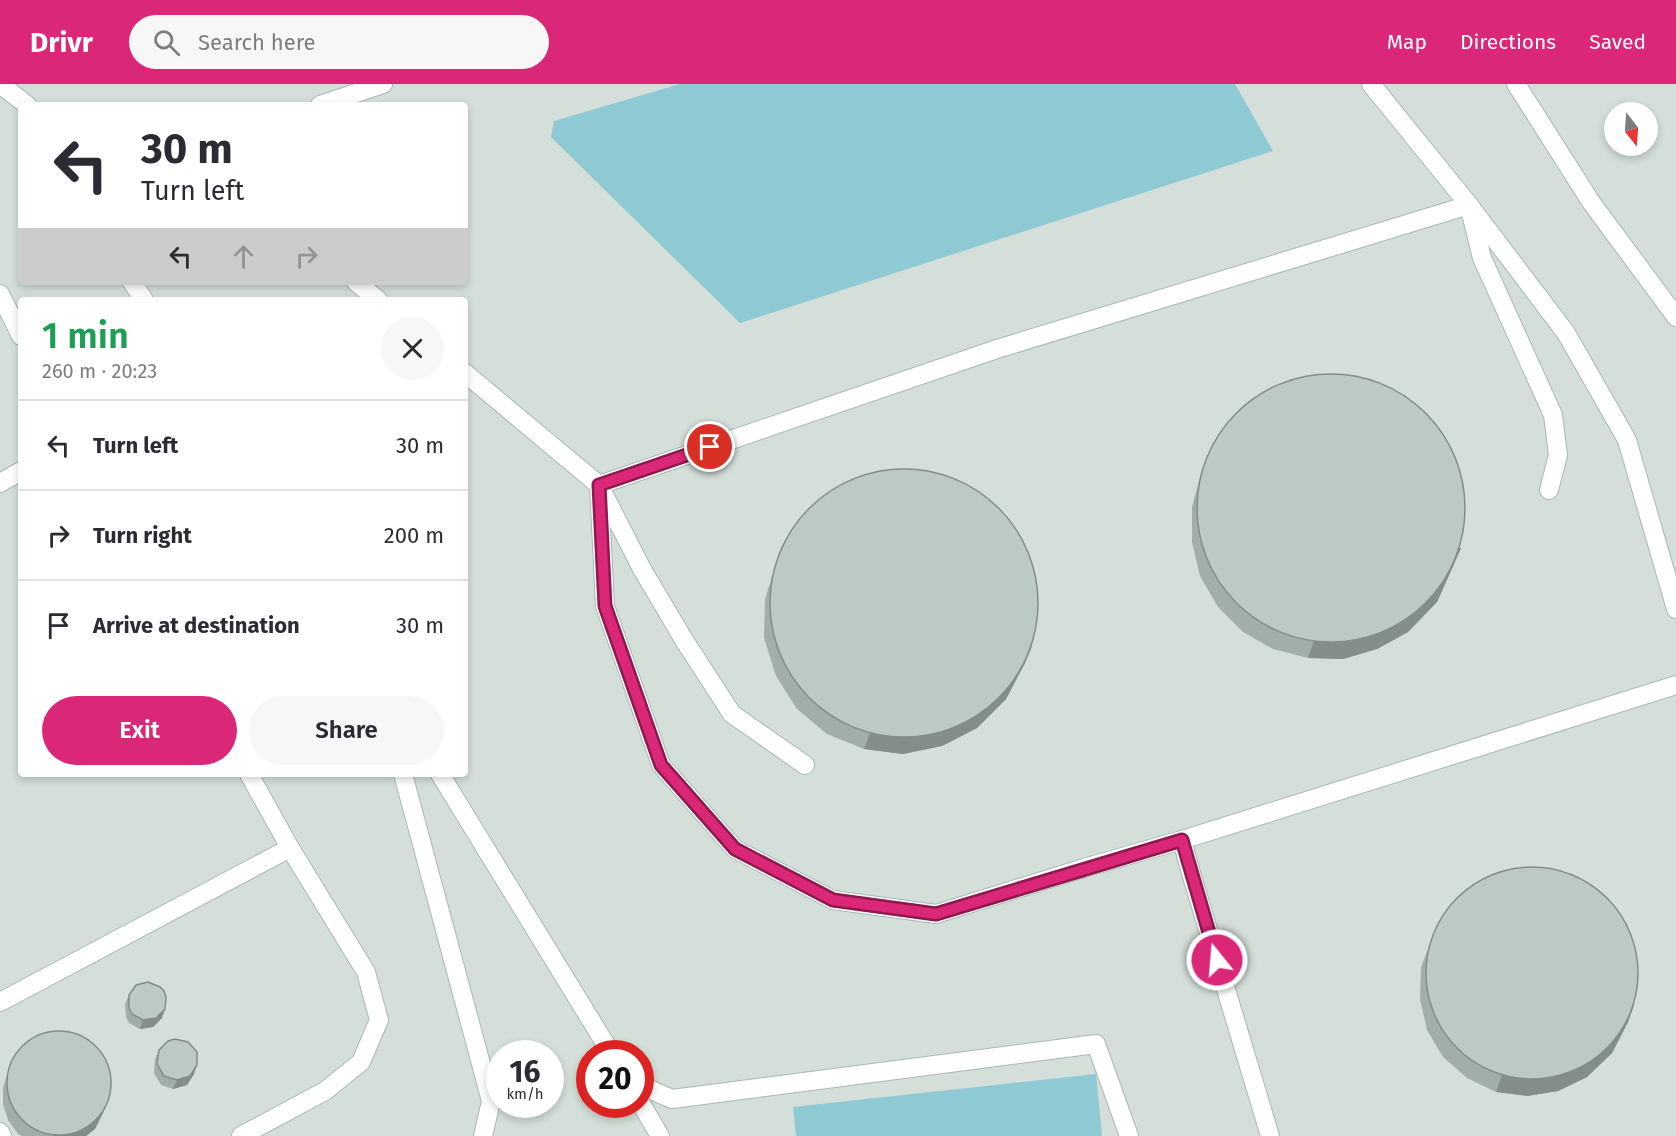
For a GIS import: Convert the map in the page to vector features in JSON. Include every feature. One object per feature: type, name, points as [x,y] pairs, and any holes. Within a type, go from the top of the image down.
[{"type":"street","points":[[0,84],[23,102]]},
{"type":"street","points":[[329,102],[383,84]]},
{"type":"street","points":[[1371,84],[1469,205],[1566,333],[1628,440],[1676,609]]},
{"type":"street","points":[[1516,84],[1592,202],[1676,317]]},
{"type":"street","points":[[599,485],[997,349],[1469,205]]},
{"type":"street","points":[[1469,205],[1482,258],[1553,415],[1558,455],[1549,490]]},
{"type":"street","points":[[360,285],[374,297]]},
{"type":"street","points":[[0,294],[18,330]]},
{"type":"street","points":[[468,376],[599,485],[660,599],[732,714],[806,765]]},
{"type":"street","points":[[0,483],[18,473]]},
{"type":"street","points":[[599,485],[605,606],[661,765],[735,849],[833,900],[936,914],[1182,840],[1676,685]]},
{"type":"street","points":[[241,1136],[326,1091],[361,1062],[379,1020],[366,972],[290,848],[251,777]]},
{"type":"street","points":[[404,777],[491,1101],[483,1136]]},
{"type":"street","points":[[442,777],[603,1040]]},
{"type":"street","points":[[1182,840],[1270,1136]]},
{"type":"street","points":[[0,1002],[290,848]]},
{"type":"street","points":[[654,1091],[672,1098],[1096,1044],[1129,1136]]},
{"type":"street","points":[[649,1118],[660,1136]]},
{"type":"shaded area","points":[[0,84],[1676,84],[1676,1136],[0,1136]]},
{"type":"water","points":[[680,84],[1235,84],[1273,151],[740,323],[551,137],[554,121]]},
{"type":"water","points":[[1096,1074],[1102,1136],[796,1136],[793,1107]]},
{"type":"building","points":[[1331,374],[1357,377],[1382,384],[1416,404],[1426,413],[1435,423],[1455,457],[1462,482],[1465,508],[1462,534],[1455,559],[1435,593],[1426,603],[1416,612],[1382,632],[1357,639],[1331,642],[1305,639],[1280,632],[1246,612],[1236,603],[1227,593],[1207,559],[1200,534],[1197,508],[1200,482],[1207,457],[1227,423],[1236,413],[1246,404],[1280,384],[1305,377]]},
{"type":"building","points":[[904,469],[943,475],[967,485],[999,508],[1022,540],[1032,564],[1038,603],[1032,642],[1022,666],[999,698],[967,721],[943,731],[904,737],[865,731],[841,721],[809,698],[786,666],[776,642],[770,603],[776,564],[786,540],[809,508],[841,485],[865,475]]},
{"type":"building","points":[[1522,867],[1542,867],[1563,871],[1582,879],[1607,898],[1620,914],[1630,932],[1636,952],[1638,973],[1636,994],[1630,1014],[1620,1032],[1607,1048],[1582,1067],[1563,1075],[1542,1079],[1522,1079],[1501,1075],[1482,1067],[1450,1040],[1438,1023],[1430,1004],[1426,983],[1426,963],[1430,942],[1438,923],[1465,891],[1482,879],[1501,871]]},
{"type":"building","points":[[148,982],[164,991],[165,1009],[156,1018],[143,1020],[132,1014],[129,1008],[129,995],[136,985]]},
{"type":"building","points":[[59,1031],[79,1035],[96,1046],[107,1063],[111,1083],[107,1103],[96,1120],[79,1131],[59,1135],[39,1131],[22,1120],[11,1103],[7,1083],[11,1063],[22,1046],[39,1035]]},
{"type":"building","points":[[175,1039],[188,1042],[197,1052],[197,1065],[190,1076],[177,1080],[164,1076],[157,1064],[159,1050],[168,1041]]},
{"type":"route","points":[[710,447],[599,485],[605,606],[661,765],[735,849],[833,900],[936,914],[1182,840],[1217,960]]}]
